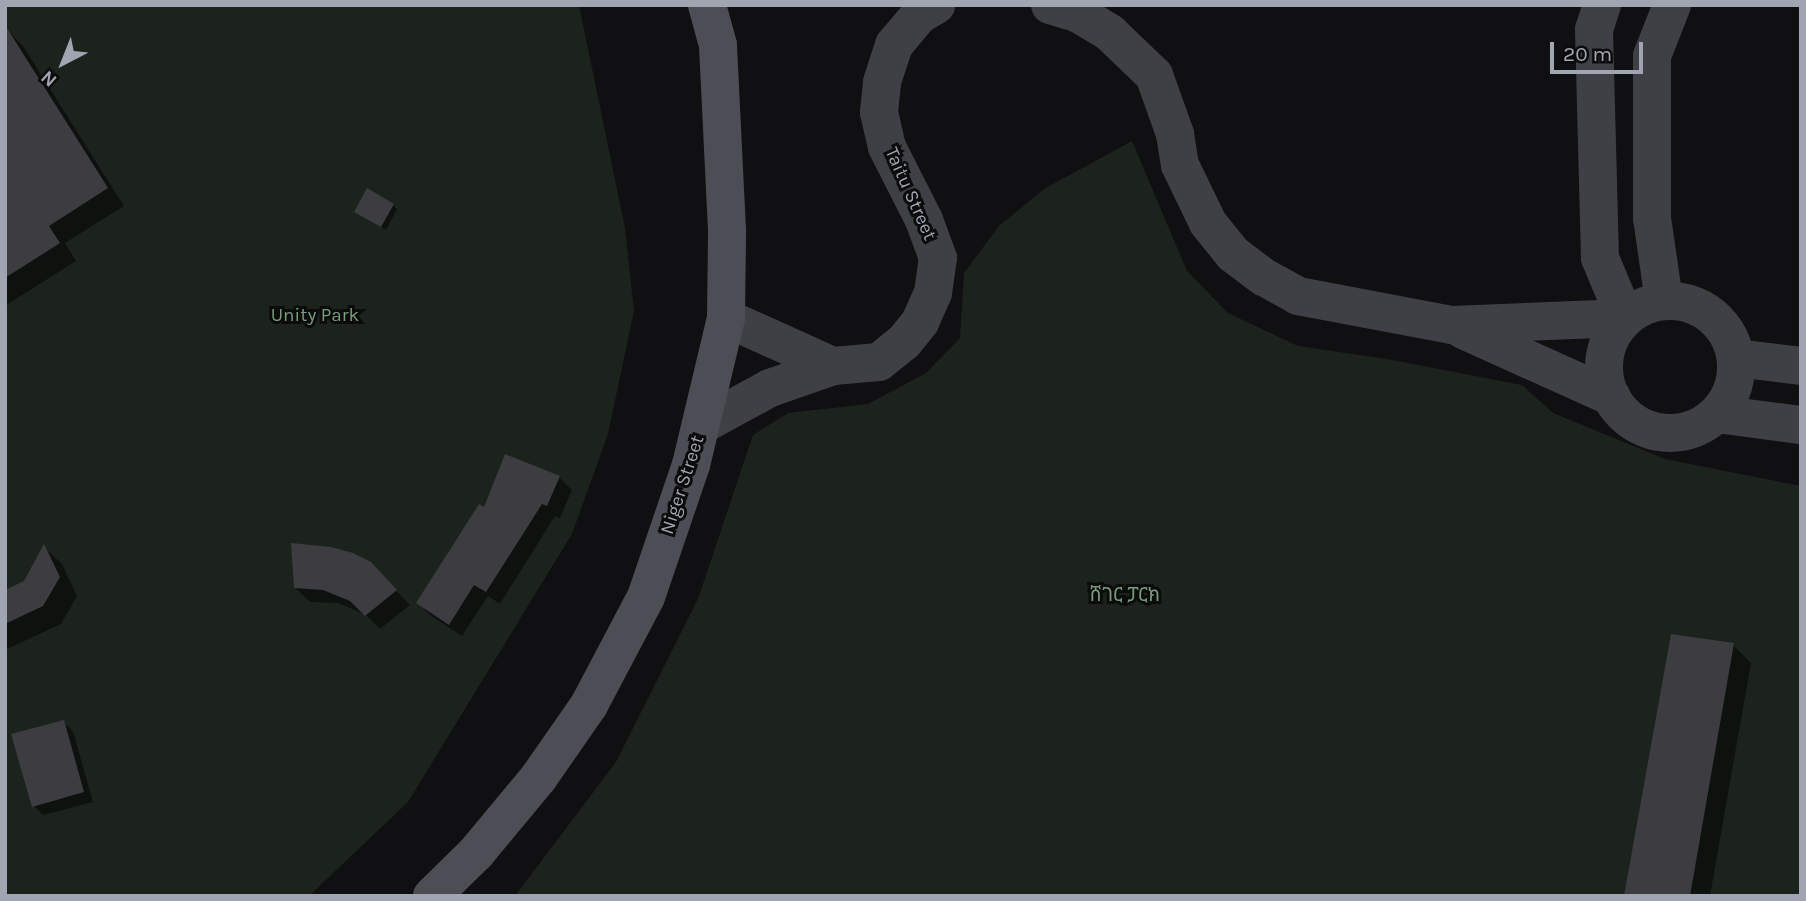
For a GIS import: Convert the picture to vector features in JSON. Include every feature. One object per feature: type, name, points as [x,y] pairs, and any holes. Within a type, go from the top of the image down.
[{"type":"main road","name":"Niger Street","points":[[432,896],[500,825],[539,777],[589,705],[646,597],[702,425],[726,318],[727,230],[718,45],[708,5]]},
{"type":"main road","name":"Taitu Street","points":[[702,425],[771,388],[833,366],[879,362],[904,342],[920,322],[933,293],[938,258],[924,220],[887,147],[879,112],[882,82],[894,45],[919,15],[936,5]]},
{"type":"main road","points":[[1050,5],[1077,13],[1110,33],[1154,75],[1175,134],[1180,165],[1208,223],[1233,254],[1264,277],[1298,296],[1452,324],[1625,318]]},
{"type":"main road","points":[[1602,5],[1594,30],[1600,258],[1625,318]]},
{"type":"main road","points":[[1664,301],[1652,218],[1652,56],[1672,5]]},
{"type":"main road","points":[[1664,301],[1685,303],[1705,310],[1721,325],[1732,343],[1736,358],[1735,382],[1728,399],[1717,414],[1685,431],[1663,432],[1642,426],[1624,414],[1612,397],[1605,376],[1605,355],[1612,335],[1625,318],[1643,307],[1664,301]]},
{"type":"main road","points":[[726,318],[833,366]]},
{"type":"main road","points":[[1452,324],[1612,397]]},
{"type":"main road","points":[[1736,358],[1801,366]]},
{"type":"main road","points":[[1717,414],[1801,425]]},
{"type":"green space","name":"Unity Park","points":[[5,5],[579,5],[625,228],[634,311],[608,434],[572,534],[408,802],[309,896],[5,896]]},
{"type":"green space","name":"ሸገር ፓርክ","points":[[1132,141],[1187,271],[1228,313],[1298,346],[1387,359],[1522,385],[1553,413],[1665,459],[1801,486],[1801,896],[515,896],[616,762],[698,599],[753,435],[788,413],[868,404],[926,373],[960,338],[964,273],[999,226],[1044,189]]},
{"type":"building","points":[[5,25],[108,188],[49,226],[60,243],[5,278]]},
{"type":"building","points":[[367,188],[394,204],[381,227],[354,212]]},
{"type":"building","points":[[505,454],[560,476],[547,506],[542,504],[486,592],[474,585],[449,625],[416,603],[479,504],[484,507]]},
{"type":"building","points":[[291,543],[331,547],[353,553],[371,562],[397,590],[365,616],[350,601],[323,590],[294,588]]},
{"type":"building","points":[[44,544],[60,577],[43,606],[5,624],[5,590],[24,581]]},
{"type":"building","points":[[1671,634],[1734,643],[1690,896],[1624,896]]},
{"type":"building","points":[[64,720],[84,792],[32,807],[11,734]]}]
